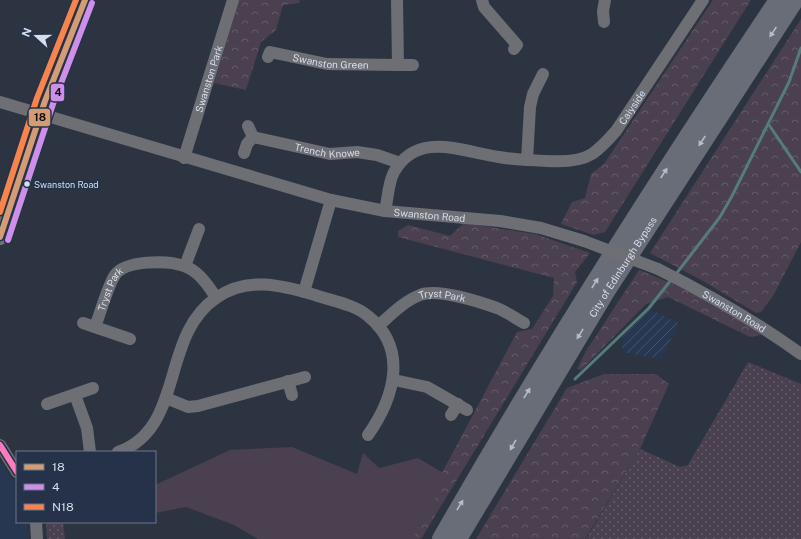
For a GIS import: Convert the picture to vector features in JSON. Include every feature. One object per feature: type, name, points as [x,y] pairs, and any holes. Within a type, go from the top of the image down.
[{"type":"highway","name":"City of Edinburgh Bypass","points":[[441,539],[519,406],[641,208],[778,0]]},
{"type":"highway","name":"City of Edinburgh Bypass","points":[[458,539],[530,416],[611,284],[795,0]]},
{"type":"main road","points":[[0,237],[40,114],[85,0]]},
{"type":"street","name":"Swanston Park","points":[[184,158],[233,0]]},
{"type":"street","points":[[397,0],[398,66]]},
{"type":"street","points":[[482,0],[484,7],[517,45],[514,49]]},
{"type":"street","points":[[604,22],[603,11],[605,0]]},
{"type":"street","name":"Caiyside","points":[[385,211],[393,174],[400,163],[413,153],[425,148],[440,146],[453,147],[500,157],[558,162],[574,161],[591,155],[603,146],[616,131],[703,0]]},
{"type":"street","name":"Swanston Green","points":[[268,57],[270,52],[327,64],[413,65]]},
{"type":"street","points":[[527,160],[530,107],[533,94],[543,74]]},
{"type":"street","name":"Swanston Road","points":[[0,102],[184,158],[331,200],[385,211],[500,221],[540,228],[584,241],[658,269],[713,297],[760,325],[801,354]]},
{"type":"street","name":"Trench Knowe","points":[[244,154],[251,132],[330,154],[356,152],[377,155],[400,163]]},
{"type":"street","points":[[304,292],[331,200]]},
{"type":"street","points":[[199,229],[185,266],[206,283],[216,298]]},
{"type":"street","name":"Tryst Park","points":[[95,327],[114,275],[123,267],[142,263],[169,263],[185,266]]},
{"type":"street","points":[[120,451],[141,441],[156,423],[166,398],[188,331],[200,312],[216,298],[237,287],[258,283],[282,286],[351,307],[367,315],[378,326],[388,342],[394,363],[394,380],[385,418],[368,435]]},
{"type":"street","name":"Tryst Park","points":[[378,326],[408,300],[421,294],[434,293],[478,302],[498,309],[515,322]]},
{"type":"street","name":"Tryst Park","points":[[83,323],[130,339]]},
{"type":"street","points":[[166,398],[188,406],[198,406],[305,377]]},
{"type":"street","points":[[394,380],[427,387],[462,407],[452,415]]},
{"type":"street","points":[[288,381],[292,395]]},
{"type":"street","points":[[47,404],[93,388]]},
{"type":"street","points":[[75,395],[87,428],[90,451]]},
{"type":"street","points":[[0,445],[16,470]]},
{"type":"street","points":[[36,523],[37,539]]},
{"type":"shaded area","points":[[650,310],[679,323],[661,359],[622,352],[622,338]]},
{"type":"shaded area","points":[[0,462],[16,486],[16,523],[27,523],[28,539],[0,539]]},
{"type":"green space","points":[[239,0],[300,0],[299,3],[283,5],[276,30],[261,42],[246,90],[214,83]]},
{"type":"green space","points":[[713,0],[751,0],[605,232],[594,235],[561,224],[572,202],[585,198],[591,174],[604,164]]},
{"type":"green space","points":[[801,19],[801,242],[773,296],[761,312],[756,313],[703,281],[650,253]]},
{"type":"green space","points":[[464,223],[535,234],[590,253],[575,272],[577,282],[421,539],[383,539],[427,501],[517,332],[532,329],[553,296],[554,278],[398,237],[398,231],[408,225],[450,236]]},
{"type":"green space","points":[[639,270],[703,298],[735,316],[761,335],[750,337],[668,297],[646,304],[581,370],[577,369],[586,351]]},
{"type":"green space","points":[[748,362],[801,384],[801,539],[586,539],[640,449],[680,467],[688,465]]},
{"type":"green space","points":[[604,374],[656,374],[669,384],[640,449],[585,539],[476,539],[567,388]]},
{"type":"green space","points":[[292,447],[357,474],[363,453],[379,468],[418,458],[448,476],[412,539],[258,539],[234,525],[186,507],[156,513],[156,485],[230,450]]},
{"type":"green space","points":[[46,523],[63,523],[65,539],[47,539]]},
{"type":"waterway","points":[[676,274],[720,217],[732,196],[789,82],[801,48]]},
{"type":"waterway","points":[[769,125],[801,172]]},
{"type":"waterway","points":[[575,379],[649,308],[671,280]]},
{"type":"transit line","name":"N18","points":[[0,212],[37,98],[76,0]]},
{"type":"transit line","name":"18","points":[[0,237],[45,101],[85,0]]},
{"type":"transit line","name":"4","points":[[8,240],[53,104],[92,3]]},
{"type":"transit line","points":[[0,445],[16,470]]},
{"type":"place","name":"Swanston Road","points":[[27,184]]}]
